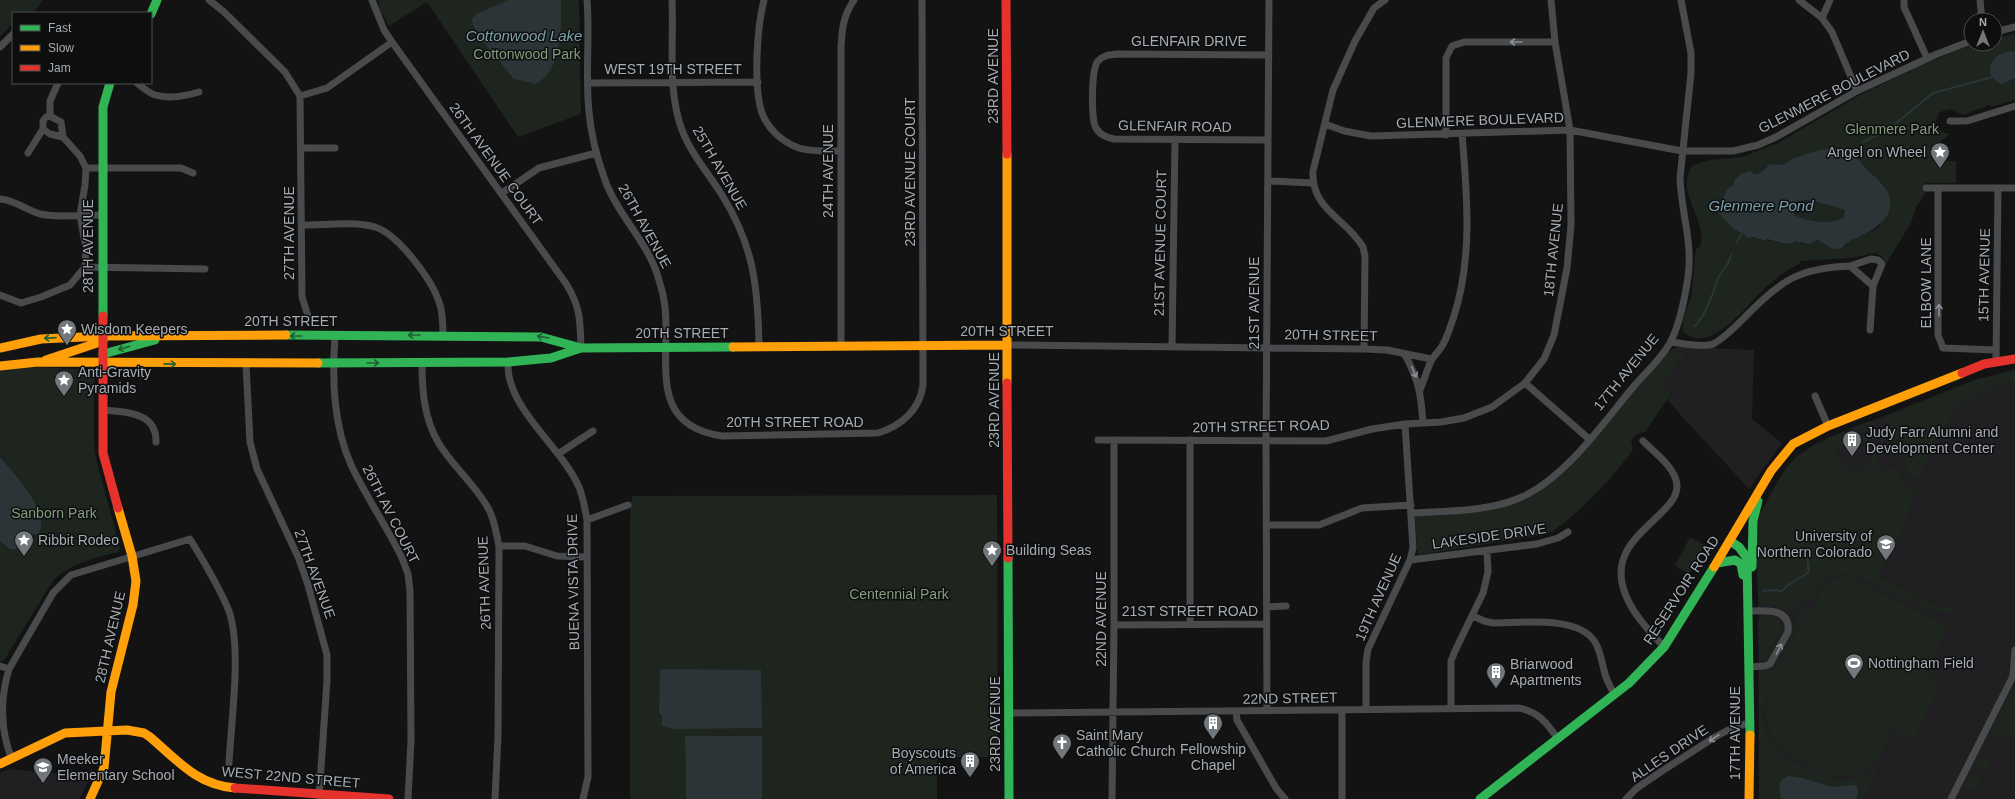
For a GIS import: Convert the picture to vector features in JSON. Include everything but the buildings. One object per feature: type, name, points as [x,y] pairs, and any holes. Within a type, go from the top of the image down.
[{"type":"main road","points":[[152,12],[157,0]]},
{"type":"main road","name":"23RD AVENUE","points":[[1006,0],[1009,799]]},
{"type":"main road","name":"28TH AVENUE","points":[[90,799],[104,768],[111,692],[135,594],[135,569],[103,453],[103,107],[110,84]]},
{"type":"main road","name":"20TH STREET","points":[[0,348],[41,339],[172,336],[335,335],[541,337],[581,348],[1007,345]]},
{"type":"main road","points":[[103,358],[146,341],[161,340],[172,336]]},
{"type":"main road","points":[[38,362],[103,338]]},
{"type":"main road","name":"20TH STREET","points":[[0,366],[103,358],[246,364],[508,362],[551,358],[581,348]]},
{"type":"main road","points":[[1996,361],[2015,359]]},
{"type":"main road","name":"RESERVOIR ROAD","points":[[1480,799],[1637,676],[1664,647],[1730,542],[1771,470],[1794,444],[1828,426],[1996,361]]},
{"type":"main road","points":[[1748,584],[1751,574],[1754,517],[1761,488]]},
{"type":"main road","name":"17TH AVENUE","points":[[1730,542],[1739,546],[1747,558],[1750,724],[1749,799]]},
{"type":"main road","points":[[1717,563],[1732,559],[1739,562],[1748,584]]},
{"type":"main road","name":"WEST 22ND STREET","points":[[0,764],[45,741],[65,733],[127,730],[144,734],[160,744],[195,776],[219,787],[319,797],[389,799]]},
{"type":"street","points":[[209,0],[223,11],[285,72],[300,96],[327,88],[392,42]]},
{"type":"street","name":"26TH AVENUE COURT","points":[[372,0],[384,30],[392,42],[502,193],[576,300],[579,310],[581,348]]},
{"type":"street","name":"26TH AVENUE","points":[[587,0],[589,111],[596,153],[606,182],[618,208],[656,268],[665,307],[665,347]]},
{"type":"street","name":"25TH AVENUE","points":[[672,0],[673,82],[677,112],[683,131],[695,154],[740,227],[754,272],[758,303],[758,346]]},
{"type":"street","points":[[764,0],[760,18],[758,82],[762,112],[767,124],[778,136],[797,148],[807,150],[841,151]]},
{"type":"street","name":"24TH AVENUE","points":[[841,345],[841,48],[842,24],[847,9],[854,0]]},
{"type":"street","name":"23RD AVENUE COURT","points":[[922,0],[923,345]]},
{"type":"street","name":"21ST AVENUE","points":[[1267,711],[1266,440],[1269,0]]},
{"type":"street","points":[[1373,0],[1374,8]]},
{"type":"street","points":[[1364,349],[1365,256],[1363,247],[1317,196],[1313,183],[1313,170],[1333,90],[1355,41],[1374,8],[1385,0]]},
{"type":"street","name":"18TH AVENUE","points":[[1423,423],[1453,420],[1477,414],[1503,401],[1525,383],[1547,353],[1559,310],[1567,268],[1571,225],[1570,130],[1555,42],[1551,0]]},
{"type":"street","name":"17TH AVENUE","points":[[1412,513],[1487,507],[1520,498],[1546,484],[1563,469],[1670,342],[1686,290],[1689,262],[1689,243],[1680,192],[1682,151],[1692,73],[1691,53],[1681,0]]},
{"type":"street","points":[[1799,0],[1822,18],[1832,32],[1857,91]]},
{"type":"street","points":[[1822,18],[1830,0]]},
{"type":"street","points":[[1904,0],[1904,7],[1927,58]]},
{"type":"street","points":[[1980,0],[1981,12]]},
{"type":"street","points":[[2003,30],[2015,27]]},
{"type":"street","points":[[0,47],[12,35]]},
{"type":"street","points":[[1446,135],[1446,58],[1452,46],[1464,42],[1555,42]]},
{"type":"street","name":"GLENMERE BOULEVARD","points":[[1325,124],[1344,131],[1371,136],[1446,135],[1570,130],[1682,151],[1713,153],[1733,151],[1758,145],[1782,134],[1857,91],[1927,58],[1963,44]]},
{"type":"street","name":"GLENFAIR DRIVE","points":[[1110,55],[1268,55]]},
{"type":"street","name":"GLENFAIR ROAD","points":[[1110,55],[1096,63],[1094,74],[1093,121],[1097,130],[1104,136],[1114,138],[1268,140]]},
{"type":"street","name":"WEST 19TH STREET","points":[[588,83],[758,82]]},
{"type":"street","points":[[50,116],[50,101],[58,84]]},
{"type":"street","points":[[138,84],[154,94],[166,96],[189,95],[199,92]]},
{"type":"street","name":"27TH AVENUE","points":[[300,96],[302,148],[302,297],[308,316]]},
{"type":"street","points":[[1950,121],[1967,121],[2015,106]]},
{"type":"street","points":[[28,153],[43,129],[43,122],[46,117],[50,116]]},
{"type":"street","points":[[50,116],[61,122],[63,137],[80,156],[86,168],[182,168],[193,173]]},
{"type":"street","points":[[43,129],[50,134],[63,137]]},
{"type":"street","points":[[1420,390],[1431,359],[1441,349],[1454,314],[1466,255],[1468,205],[1462,134]]},
{"type":"street","name":"21ST AVENUE COURT","points":[[1172,347],[1175,139]]},
{"type":"street","points":[[302,148],[335,148]]},
{"type":"street","points":[[502,193],[539,168],[596,153]]},
{"type":"street","name":"28TH AVENUE","points":[[0,295],[21,303],[42,297],[70,285],[85,266],[86,248],[80,215],[86,168]]},
{"type":"street","points":[[1268,181],[1313,183]]},
{"type":"street","points":[[1926,188],[2015,188]]},
{"type":"street","name":"ELBOW LANE","points":[[1938,188],[1938,335],[1943,348],[1996,350]]},
{"type":"street","name":"15TH AVENUE","points":[[1996,361],[1998,188]]},
{"type":"street","name":"28TH AVENUE","points":[[0,199],[13,201],[32,211],[50,216],[80,215]]},
{"type":"street","points":[[80,215],[102,215]]},
{"type":"street","points":[[302,225],[363,225],[375,227],[395,239],[434,289],[442,316],[443,335]]},
{"type":"street","points":[[1670,342],[1708,345],[1714,344],[1729,332],[1768,293],[1784,281],[1811,269],[1850,266],[1871,259],[1878,260],[1882,264],[1873,286],[1870,330]]},
{"type":"street","points":[[85,266],[102,268],[205,269]]},
{"type":"street","points":[[1850,266],[1873,286]]},
{"type":"street","points":[[334,363],[335,335]]},
{"type":"street","name":"20TH STREET ROAD","points":[[665,347],[666,384],[668,397],[678,415],[692,427],[708,434],[722,436],[878,433],[890,430],[908,417],[916,406],[922,391],[923,345]]},
{"type":"street","name":"20TH STREET","points":[[1007,345],[1364,349],[1387,350],[1405,355],[1431,359]]},
{"type":"street","points":[[1405,355],[1414,370],[1420,390],[1423,423]]},
{"type":"street","name":"BUENA VISTA DRIVE","points":[[508,362],[509,379],[516,396],[558,454],[578,485],[583,498],[587,520],[588,777],[583,799]]},
{"type":"street","name":"26TH AV COURT","points":[[334,363],[336,408],[340,432],[352,466],[392,537],[408,574],[412,610],[411,740],[408,799]]},
{"type":"street","name":"26TH AVENUE","points":[[422,363],[423,394],[431,428],[445,453],[488,507],[494,522],[499,546],[498,735],[495,799]]},
{"type":"street","name":"27TH AVENUE","points":[[246,364],[250,442],[257,469],[301,565],[318,619],[325,648],[327,681],[319,797]]},
{"type":"street","points":[[1525,383],[1589,439]]},
{"type":"street","points":[[1815,396],[1828,426]]},
{"type":"street","points":[[103,410],[122,412],[142,417],[152,425],[156,442]]},
{"type":"street","name":"20TH STREET ROAD","points":[[1098,440],[1326,441],[1372,428],[1423,423]]},
{"type":"street","name":"19TH AVENUE","points":[[1366,710],[1366,663],[1368,649],[1410,560],[1413,548],[1406,424]]},
{"type":"street","points":[[558,454],[593,431]]},
{"type":"street","name":"22ND AVENUE","points":[[1112,799],[1114,440]]},
{"type":"street","points":[[1190,440],[1190,624]]},
{"type":"street","points":[[1643,441],[1668,466],[1675,478],[1677,488],[1670,505],[1631,542],[1622,564],[1622,587],[1630,605],[1664,647]]},
{"type":"street","points":[[587,520],[628,504]]},
{"type":"street","points":[[1266,525],[1319,524],[1362,508],[1411,505]]},
{"type":"street","name":"LAKESIDE DRIVE","points":[[1410,560],[1549,542],[1568,532]]},
{"type":"street","points":[[12,759],[4,739],[2,719],[5,685],[9,669],[53,593],[74,574],[190,539],[220,591],[229,611],[235,647],[229,763]]},
{"type":"street","points":[[499,546],[525,546],[557,556],[586,557]]},
{"type":"street","points":[[1451,709],[1451,661],[1473,616],[1487,579],[1487,551]]},
{"type":"street","points":[[1267,607],[1286,606]]},
{"type":"street","name":"17TH AVENUE","points":[[1748,611],[1777,612],[1786,618],[1788,627],[1788,632],[1770,664],[1765,666],[1749,667]]},
{"type":"street","points":[[1473,616],[1484,622],[1492,623],[1563,623],[1578,627],[1594,642],[1600,654],[1606,676],[1614,694]]},
{"type":"street","name":"21ST STREET ROAD","points":[[1114,625],[1266,624]]},
{"type":"street","points":[[1951,799],[2013,676],[2015,650]]},
{"type":"street","points":[[0,666],[9,669]]},
{"type":"street","name":"22ND STREET","points":[[1009,713],[1451,709],[1527,710],[1542,718],[1558,739]]},
{"type":"street","points":[[1342,710],[1342,799]]},
{"type":"street","points":[[1236,712],[1237,720],[1242,730],[1276,788],[1285,799]]},
{"type":"street","name":"ALLES DRIVE","points":[[1626,799],[1656,775],[1715,737],[1734,727],[1750,724]]},
{"type":"shaded area","points":[[1677,347],[1754,350],[1752,419],[1782,443],[1749,489],[1667,400],[1672,392],[1662,382],[1688,352],[1666,352]]},
{"type":"shaded area","name":"University of Northern Colorado","points":[[2015,370],[2015,799],[1759,799],[1758,521],[1785,469],[1797,456],[1819,442],[1974,380]]},
{"type":"shaded area","name":"Meeker Elementary School","points":[[9,769],[91,777],[79,799],[0,799],[0,773]]},
{"type":"green space","points":[[0,0],[43,0],[34,12],[12,12],[12,25],[0,37]]},
{"type":"green space","name":"Cottonwood Park","points":[[378,0],[579,0],[581,114],[518,137],[427,2],[389,26],[380,10]]},
{"type":"green space","name":"Glenmere Park","points":[[2015,33],[2015,100],[1991,107],[1990,105],[1963,115],[1950,109],[1940,112],[1936,120],[1937,127],[1942,132],[1951,134],[1943,139],[1938,145],[1934,151],[1933,160],[1956,161],[1956,183],[1925,183],[1925,194],[1916,207],[1911,223],[1886,264],[1883,258],[1876,253],[1850,258],[1800,261],[1799,264],[1778,277],[1766,287],[1739,315],[1716,333],[1704,338],[1693,338],[1683,331],[1682,326],[1684,317],[1692,293],[1696,250],[1701,242],[1699,223],[1691,204],[1687,185],[1688,175],[1693,165],[1709,160],[1742,157],[1778,143],[1860,95],[1924,64],[1963,48],[1963,52],[2003,52],[2003,37]],"holes":[[[1839,148],[1853,153],[1885,187],[1890,204],[1879,227],[1849,242],[1845,247],[1817,240],[1801,244],[1800,241],[1795,241],[1792,244],[1761,238],[1749,238],[1731,227],[1717,211],[1717,203],[1721,202],[1727,189],[1734,184],[1734,180],[1739,174],[1760,173],[1766,166],[1785,164],[1802,155],[1826,149]]]},
{"type":"green space","points":[[1805,200],[1843,210],[1844,217],[1833,221],[1819,222],[1798,217],[1794,214],[1793,205],[1796,202]]},
{"type":"green space","points":[[1666,352],[1688,352],[1662,382],[1672,392],[1645,432],[1637,434],[1631,440],[1633,450],[1625,461],[1594,496],[1570,518],[1548,534],[1418,555],[1414,515],[1490,510],[1525,500],[1535,494],[1570,466]]},
{"type":"green space","name":"Sanborn Park","points":[[39,367],[90,370],[94,376],[94,445],[96,459],[120,547],[118,552],[76,565],[61,573],[54,579],[3,662],[0,661],[0,370]]},
{"type":"green space","points":[[2015,370],[2015,381],[2004,382],[1955,408],[1918,479],[1909,473],[1903,461],[1901,461],[1885,422],[1885,418],[1888,415],[1975,380]]},
{"type":"green space","points":[[1869,421],[1878,423],[1866,430],[1881,471],[1895,468],[1900,477],[1916,491],[1901,534],[1879,578],[1915,596],[1917,592],[1919,592],[1914,604],[1907,602],[1861,578],[1850,574],[1840,574],[1831,577],[1822,586],[1813,601],[1803,601],[1791,610],[1782,606],[1760,605],[1758,601],[1757,562],[1758,522],[1762,510],[1777,483],[1791,463],[1799,455],[1818,443],[1844,431],[1849,443],[1835,449],[1841,466],[1843,465],[1845,467],[1850,465],[1853,473],[1867,467],[1873,451],[1870,446],[1860,444],[1857,441],[1866,437],[1862,428],[1853,431],[1850,429]]},
{"type":"green space","name":"Centennial Park","points":[[997,495],[998,757],[937,757],[937,799],[762,799],[762,736],[685,736],[686,799],[630,799],[630,513],[632,496]]},
{"type":"green space","points":[[1690,537],[1705,545],[1689,574],[1675,566]]},
{"type":"green space","name":"Nottingham Field","points":[[1844,577],[1860,581],[1869,588],[1948,626],[1926,671],[1933,675],[1939,688],[1913,740],[1892,730],[1877,761],[1857,775],[1844,777],[1825,774],[1801,762],[1795,756],[1796,759],[1782,749],[1772,737],[1767,723],[1769,688],[1785,657],[1782,655],[1791,639],[1793,640],[1809,608],[1813,610],[1820,594],[1834,579]]},
{"type":"green space","points":[[1924,595],[1926,596],[1924,600],[1942,609],[1946,605],[1959,612],[1960,615],[1919,609],[1918,607]]},
{"type":"green space","points":[[1803,605],[1808,606],[1794,635],[1796,622],[1794,613]]},
{"type":"green space","points":[[1764,615],[1776,618],[1780,623],[1782,630],[1769,660],[1764,662],[1759,656],[1758,622]]},
{"type":"green space","points":[[1781,658],[1782,659],[1768,687],[1763,713],[1766,730],[1773,746],[1779,753],[1788,759],[1832,779],[1849,780],[1857,778],[1874,767],[1878,770],[1863,799],[1759,799],[1759,674],[1773,669]]},
{"type":"green space","points":[[2015,685],[2015,732],[1999,739],[1992,737],[1989,735]]},
{"type":"green space","points":[[1979,757],[1991,763],[1987,770],[1984,768],[1982,772],[1973,767]]},
{"type":"green space","points":[[1971,773],[1979,777],[1978,781],[1981,782],[1977,789],[1974,788],[1972,791],[1964,787]]},
{"type":"water","name":"Cottonwood Lake","points":[[508,0],[561,0],[560,38],[556,57],[548,74],[536,84],[514,79],[485,44],[473,25],[472,19],[476,14]]},
{"type":"water","points":[[2013,51],[2015,53],[2015,78],[2002,84],[1995,80],[1991,75],[1991,64],[1999,55]]},
{"type":"water","name":"Glenmere Pond","points":[[1834,148],[1849,151],[1856,157],[1885,188],[1889,196],[1890,205],[1889,213],[1884,220],[1842,248],[1836,249],[1817,240],[1809,244],[1795,241],[1792,244],[1767,239],[1766,241],[1754,237],[1749,238],[1731,227],[1717,211],[1717,203],[1721,202],[1727,189],[1734,184],[1734,180],[1740,174],[1750,171],[1754,174],[1760,173],[1771,164],[1785,164],[1794,158],[1815,151]],"holes":[[[1805,200],[1844,210],[1844,217],[1826,222],[1811,221],[1798,217],[1794,214],[1793,205],[1796,202]]]},
{"type":"water","points":[[0,457],[30,494],[40,515],[41,525],[38,534],[25,534],[20,537],[19,546],[16,549],[10,549],[0,541]]},
{"type":"water","points":[[660,669],[761,670],[762,728],[675,729],[662,726],[662,716],[659,713]]},
{"type":"water","points":[[685,736],[762,736],[762,799],[686,799]]},
{"type":"water","points":[[1788,776],[1802,778],[1833,787],[1855,785],[1858,788],[1858,793],[1856,799],[1781,799],[1779,786],[1782,779]]},
{"type":"waterway","points":[[1863,142],[1889,129],[1933,93],[1993,77]]},
{"type":"waterway","points":[[1736,243],[1741,235]]},
{"type":"waterway","points":[[1695,326],[1706,309],[1719,276],[1729,262],[1731,255]]},
{"type":"waterway","points":[[1763,591],[1782,591],[1788,585],[1808,573],[1808,556]]},
{"type":"traffic: fast","points":[[152,12],[157,0]]},
{"type":"traffic: fast","points":[[103,316],[103,107],[110,84]]},
{"type":"traffic: fast","points":[[286,335],[541,337],[581,348]]},
{"type":"traffic: fast","points":[[103,354],[155,340]]},
{"type":"traffic: fast","points":[[318,363],[508,362],[551,358],[581,348],[733,347]]},
{"type":"traffic: fast","points":[[1752,567],[1753,521],[1758,501]]},
{"type":"traffic: fast","points":[[1730,541],[1739,547],[1747,558],[1750,735]]},
{"type":"traffic: fast","points":[[1008,558],[1009,799]]},
{"type":"traffic: fast","points":[[1717,563],[1735,560],[1741,564],[1743,575]]},
{"type":"traffic: fast","points":[[1480,799],[1629,683],[1664,647],[1714,567]]},
{"type":"traffic: slow","points":[[1007,154],[1007,383]]},
{"type":"traffic: slow","points":[[0,348],[41,339],[103,336],[286,335]]},
{"type":"traffic: slow","points":[[46,360],[103,341]]},
{"type":"traffic: slow","points":[[733,347],[1007,345]]},
{"type":"traffic: slow","points":[[0,366],[38,362],[318,363]]},
{"type":"traffic: slow","points":[[1714,567],[1771,471],[1793,444],[1828,426],[1962,373]]},
{"type":"traffic: slow","points":[[90,799],[104,768],[111,692],[133,605],[136,581],[132,556],[118,508]]},
{"type":"traffic: slow","points":[[0,764],[65,733],[127,730],[144,733],[188,770],[199,777],[222,786],[235,788]]},
{"type":"traffic: slow","points":[[1749,799],[1750,735]]},
{"type":"traffic: jam","points":[[1006,0],[1007,154]]},
{"type":"traffic: jam","points":[[103,316],[103,453],[118,508]]},
{"type":"traffic: jam","points":[[1962,373],[1984,364],[2015,359]]},
{"type":"traffic: jam","points":[[1007,383],[1008,558]]},
{"type":"traffic: jam","points":[[235,788],[389,799]]},
{"type":"place","name":"Angel on Wheel","points":[[1940,169]]},
{"type":"place","name":"Wisdom Keepers","points":[[67,346]]},
{"type":"place","name":"Anti-Gravity Pyramids","points":[[64,397]]},
{"type":"place","name":"Judy Farr Alumni and Development Center","points":[[1852,457]]},
{"type":"place","name":"Ribbit Rodeo","points":[[24,557]]},
{"type":"place","name":"University of Northern Colorado","points":[[1886,561]]},
{"type":"place","name":"Building Seas","points":[[992,567]]},
{"type":"place","name":"Nottingham Field","points":[[1854,680]]},
{"type":"place","name":"Briarwood Apartments","points":[[1496,689]]},
{"type":"place","name":"Fellowship Chapel","points":[[1213,740]]},
{"type":"place","name":"Saint Mary Catholic Church","points":[[1062,760]]},
{"type":"place","name":"Boyscouts of America","points":[[970,778]]},
{"type":"place","name":"Meeker Elementary School","points":[[43,784]]}]
